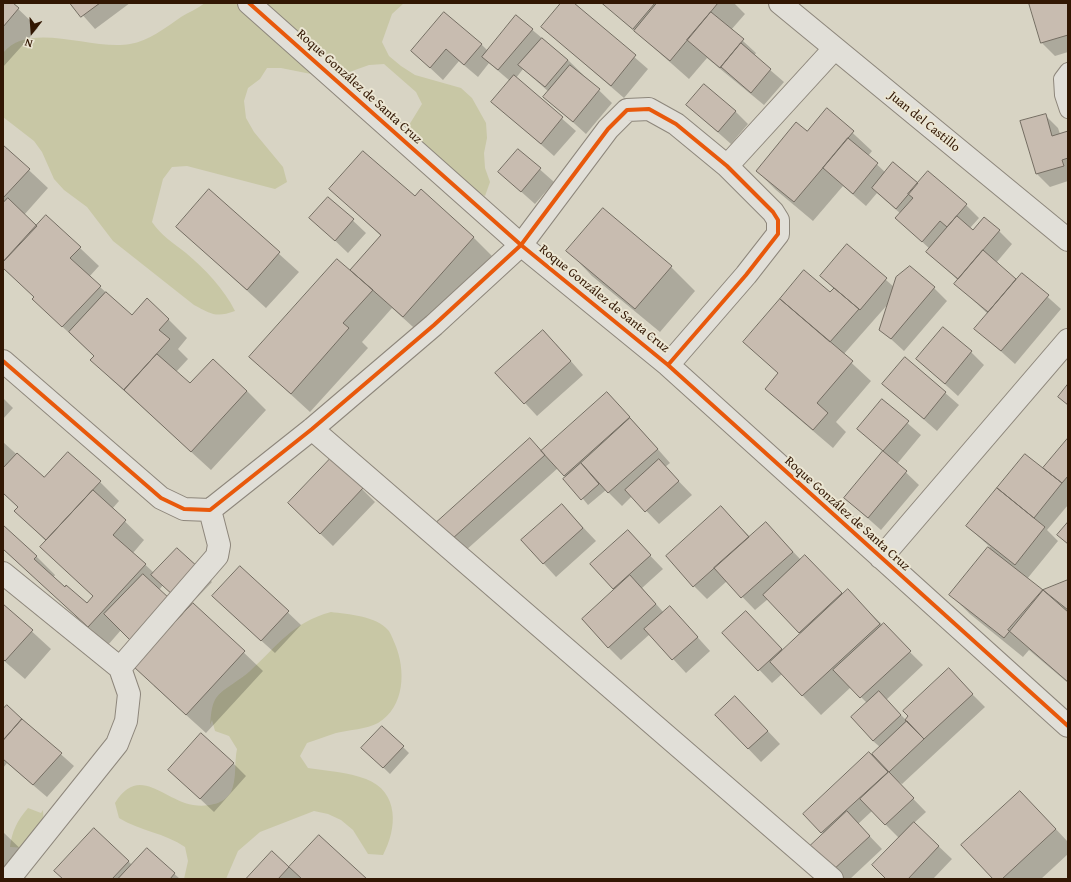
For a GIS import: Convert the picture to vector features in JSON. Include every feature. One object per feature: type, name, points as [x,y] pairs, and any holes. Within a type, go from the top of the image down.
[{"type":"street","name":"Roque González de Santa Cruz","points":[[249,3],[521,245],[668,365],[1068,726]]},
{"type":"street","name":"Juan del Castillo","points":[[780,3],[834,49],[1068,240]]},
{"type":"street","points":[[727,166],[834,49]]},
{"type":"street","points":[[3,361],[161,498],[184,508],[210,510],[312,430],[434,325],[521,245],[608,129],[627,110],[649,109],[676,124],[727,166],[773,212],[778,220],[778,234],[746,275],[668,365]]},
{"type":"street","points":[[881,558],[1068,340]]},
{"type":"street","points":[[312,430],[832,879]]},
{"type":"street","points":[[120,668],[217,556],[219,545],[210,510]]},
{"type":"street","points":[[3,573],[120,668],[129,694],[126,721],[116,744],[9,879]]},
{"type":"lane","points":[[1068,71],[1062,79],[1063,95],[1068,110]]},
{"type":"green space","points":[[205,3],[404,3],[392,14],[382,42],[389,56],[415,75],[461,88],[472,98],[486,123],[487,138],[484,153],[485,168],[490,182],[485,196],[471,190],[406,130],[422,104],[416,92],[384,64],[369,65],[341,75],[326,77],[281,68],[267,68],[260,79],[248,88],[244,101],[246,118],[254,132],[283,167],[287,182],[275,189],[187,166],[172,167],[163,179],[152,222],[163,235],[186,253],[207,273],[220,287],[235,311],[218,315],[205,311],[194,305],[113,241],[87,207],[64,190],[54,179],[42,152],[34,141],[3,117],[3,53],[14,43],[45,37],[98,44],[130,44],[157,34],[181,17]]},
{"type":"green space","points":[[331,612],[361,616],[383,625],[388,630],[399,654],[402,676],[401,687],[394,708],[378,723],[363,728],[336,733],[307,743],[300,756],[308,768],[345,773],[366,779],[377,785],[385,793],[390,802],[393,823],[388,845],[383,855],[368,854],[353,830],[341,820],[328,814],[314,811],[260,832],[238,851],[226,879],[184,879],[188,861],[185,847],[169,838],[135,826],[119,818],[115,803],[124,792],[133,786],[142,785],[182,802],[193,805],[211,805],[219,803],[226,798],[233,787],[237,749],[229,736],[215,731],[212,720],[210,725],[214,701],[219,694],[246,674],[296,628],[318,616]]},
{"type":"green space","points":[[28,808],[41,813],[43,810],[44,826],[25,848],[10,847],[16,826]]},
{"type":"building","points":[[3,3],[13,3],[19,8],[3,27]]},
{"type":"building","points":[[70,3],[100,3],[81,17]]},
{"type":"building","points":[[561,3],[574,3],[636,55],[611,86],[541,27]]},
{"type":"building","points":[[602,3],[655,3],[633,29]]},
{"type":"building","points":[[657,3],[718,3],[670,61],[634,31]]},
{"type":"building","points":[[1029,3],[1068,3],[1068,35],[1041,43]]},
{"type":"building","points":[[444,12],[482,44],[464,65],[446,49],[430,68],[411,51]]},
{"type":"building","points":[[711,12],[744,39],[720,68],[687,40]]},
{"type":"building","points":[[516,15],[533,29],[498,70],[482,57]]},
{"type":"building","points":[[542,38],[568,60],[545,87],[518,65]]},
{"type":"building","points":[[741,43],[771,69],[751,93],[721,67]]},
{"type":"building","points":[[570,65],[600,89],[573,122],[543,97]]},
{"type":"building","points":[[514,75],[563,117],[541,144],[491,102]]},
{"type":"building","points":[[704,84],[736,111],[718,132],[686,105]]},
{"type":"building","points":[[827,108],[854,131],[794,202],[756,171],[796,122],[807,131]]},
{"type":"building","points":[[1046,114],[1052,136],[1068,131],[1068,158],[1062,160],[1064,166],[1036,174],[1020,121]]},
{"type":"building","points":[[848,138],[878,163],[853,194],[823,168]]},
{"type":"building","points":[[3,145],[30,169],[3,198]]},
{"type":"building","points":[[518,149],[541,168],[521,192],[498,172]]},
{"type":"building","points":[[363,151],[415,196],[421,189],[474,237],[403,317],[350,270],[381,235],[329,189]]},
{"type":"building","points":[[893,162],[918,183],[896,209],[872,188]]},
{"type":"building","points":[[928,171],[967,204],[947,227],[940,221],[922,242],[895,218],[913,198],[908,194]]},
{"type":"building","points":[[209,189],[280,252],[247,290],[176,227]]},
{"type":"building","points":[[328,197],[354,219],[335,241],[309,218]]},
{"type":"building","points":[[8,198],[37,226],[3,262],[3,203]]},
{"type":"building","points":[[603,208],[672,266],[635,309],[566,251]]},
{"type":"building","points":[[46,215],[81,247],[70,258],[101,286],[62,327],[32,299],[34,297],[3,268],[3,262]]},
{"type":"building","points":[[957,216],[973,230],[984,217],[1000,230],[958,279],[926,252]]},
{"type":"building","points":[[847,244],[887,278],[860,310],[820,276]]},
{"type":"building","points":[[983,250],[1016,279],[988,312],[954,284]]},
{"type":"building","points":[[337,259],[373,290],[343,323],[349,328],[291,394],[249,357]]},
{"type":"building","points":[[910,266],[935,287],[891,339],[879,330],[896,277]]},
{"type":"building","points":[[804,270],[830,292],[834,288],[859,309],[830,342],[780,299]]},
{"type":"building","points":[[1022,273],[1049,295],[1001,351],[974,329]]},
{"type":"building","points":[[106,292],[132,315],[147,298],[169,319],[159,330],[170,339],[124,390],[90,360],[94,356],[69,332]]},
{"type":"building","points":[[780,299],[853,361],[817,403],[828,413],[813,430],[765,389],[778,373],[743,342]]},
{"type":"building","points":[[943,327],[972,351],[945,384],[916,359]]},
{"type":"building","points":[[543,330],[571,361],[524,404],[495,373]]},
{"type":"building","points":[[157,354],[190,383],[213,359],[247,391],[191,452],[124,390]]},
{"type":"building","points":[[905,357],[946,392],[924,419],[882,384]]},
{"type":"building","points":[[1068,384],[1068,405],[1058,397]]},
{"type":"building","points":[[607,392],[630,417],[564,476],[541,451]]},
{"type":"building","points":[[882,399],[909,421],[883,451],[857,429]]},
{"type":"building","points":[[630,418],[658,449],[608,493],[581,463]]},
{"type":"building","points":[[530,438],[545,455],[452,539],[437,522]]},
{"type":"building","points":[[1068,438],[1068,476],[1062,483],[1043,468]]},
{"type":"building","points":[[883,451],[907,471],[868,518],[844,498]]},
{"type":"building","points":[[68,452],[101,481],[46,540],[14,511],[18,507],[3,493],[3,468],[17,453],[44,477]]},
{"type":"building","points":[[1025,454],[1062,483],[1034,518],[997,488]]},
{"type":"building","points":[[331,458],[363,488],[320,534],[288,503]]},
{"type":"building","points":[[659,459],[679,481],[645,512],[625,490]]},
{"type":"building","points":[[581,463],[599,484],[581,500],[563,479]]},
{"type":"building","points":[[997,488],[1045,527],[1015,565],[966,526]]},
{"type":"building","points":[[93,490],[126,520],[113,535],[146,564],[88,627],[3,549],[3,525],[37,556],[34,559],[65,587],[66,585],[87,603],[93,596],[40,547]]},
{"type":"building","points":[[562,504],[583,528],[543,564],[521,540]]},
{"type":"building","points":[[721,506],[749,537],[693,587],[666,556]]},
{"type":"building","points":[[766,522],[793,552],[741,598],[714,568]]},
{"type":"building","points":[[1068,522],[1068,544],[1057,535]]},
{"type":"building","points":[[628,530],[651,555],[613,589],[590,564]]},
{"type":"building","points":[[988,547],[1043,590],[1004,638],[949,595]]},
{"type":"building","points":[[177,548],[199,568],[174,596],[151,575]]},
{"type":"building","points":[[805,555],[842,593],[799,633],[763,595]]},
{"type":"building","points":[[240,566],[289,611],[261,641],[212,596]]},
{"type":"building","points":[[143,574],[170,599],[131,641],[104,614]]},
{"type":"building","points":[[630,575],[656,604],[608,648],[582,619]]},
{"type":"building","points":[[1068,580],[1068,610],[1043,590]]},
{"type":"building","points":[[848,589],[880,624],[802,696],[770,662]]},
{"type":"building","points":[[1043,590],[1068,612],[1068,682],[1008,630]]},
{"type":"building","points":[[193,603],[245,651],[186,715],[134,667]]},
{"type":"building","points":[[3,604],[33,630],[5,661],[3,659]]},
{"type":"building","points":[[670,606],[698,637],[672,660],[644,629]]},
{"type":"building","points":[[746,611],[782,649],[758,671],[722,633]]},
{"type":"building","points":[[884,623],[911,651],[860,698],[833,670]]},
{"type":"building","points":[[949,668],[973,694],[924,739],[905,720],[908,716],[903,711]]},
{"type":"building","points":[[879,691],[901,715],[873,741],[851,717]]},
{"type":"building","points":[[735,696],[768,731],[748,749],[715,715]]},
{"type":"building","points":[[7,705],[22,719],[3,740],[3,709]]},
{"type":"building","points":[[22,719],[62,753],[33,785],[3,759],[3,741]]},
{"type":"building","points":[[907,721],[924,739],[889,772],[872,754]]},
{"type":"building","points":[[382,726],[404,746],[383,768],[361,748]]},
{"type":"building","points":[[201,733],[234,763],[200,799],[168,770]]},
{"type":"building","points":[[869,752],[888,772],[821,833],[803,814]]},
{"type":"building","points":[[889,772],[914,798],[885,825],[860,799]]},
{"type":"building","points":[[1020,791],[1056,829],[1002,879],[993,879],[961,845]]},
{"type":"building","points":[[847,811],[870,836],[832,871],[809,847]]},
{"type":"building","points":[[914,822],[939,846],[908,879],[886,879],[872,865]]},
{"type":"building","points":[[94,828],[129,861],[112,879],[63,879],[54,871]]},
{"type":"building","points":[[319,835],[367,879],[302,879],[289,867]]},
{"type":"building","points":[[147,848],[175,873],[170,879],[118,879]]},
{"type":"building","points":[[272,851],[289,867],[278,879],[246,879]]},
{"type":"cycle path","points":[[249,3],[521,245],[668,365],[1068,726]]},
{"type":"cycle path","points":[[3,361],[161,498],[184,509],[210,510],[312,429],[434,325],[521,245],[608,129],[627,110],[649,109],[676,124],[727,166],[773,212],[778,220],[778,234],[746,275],[668,365]]}]
